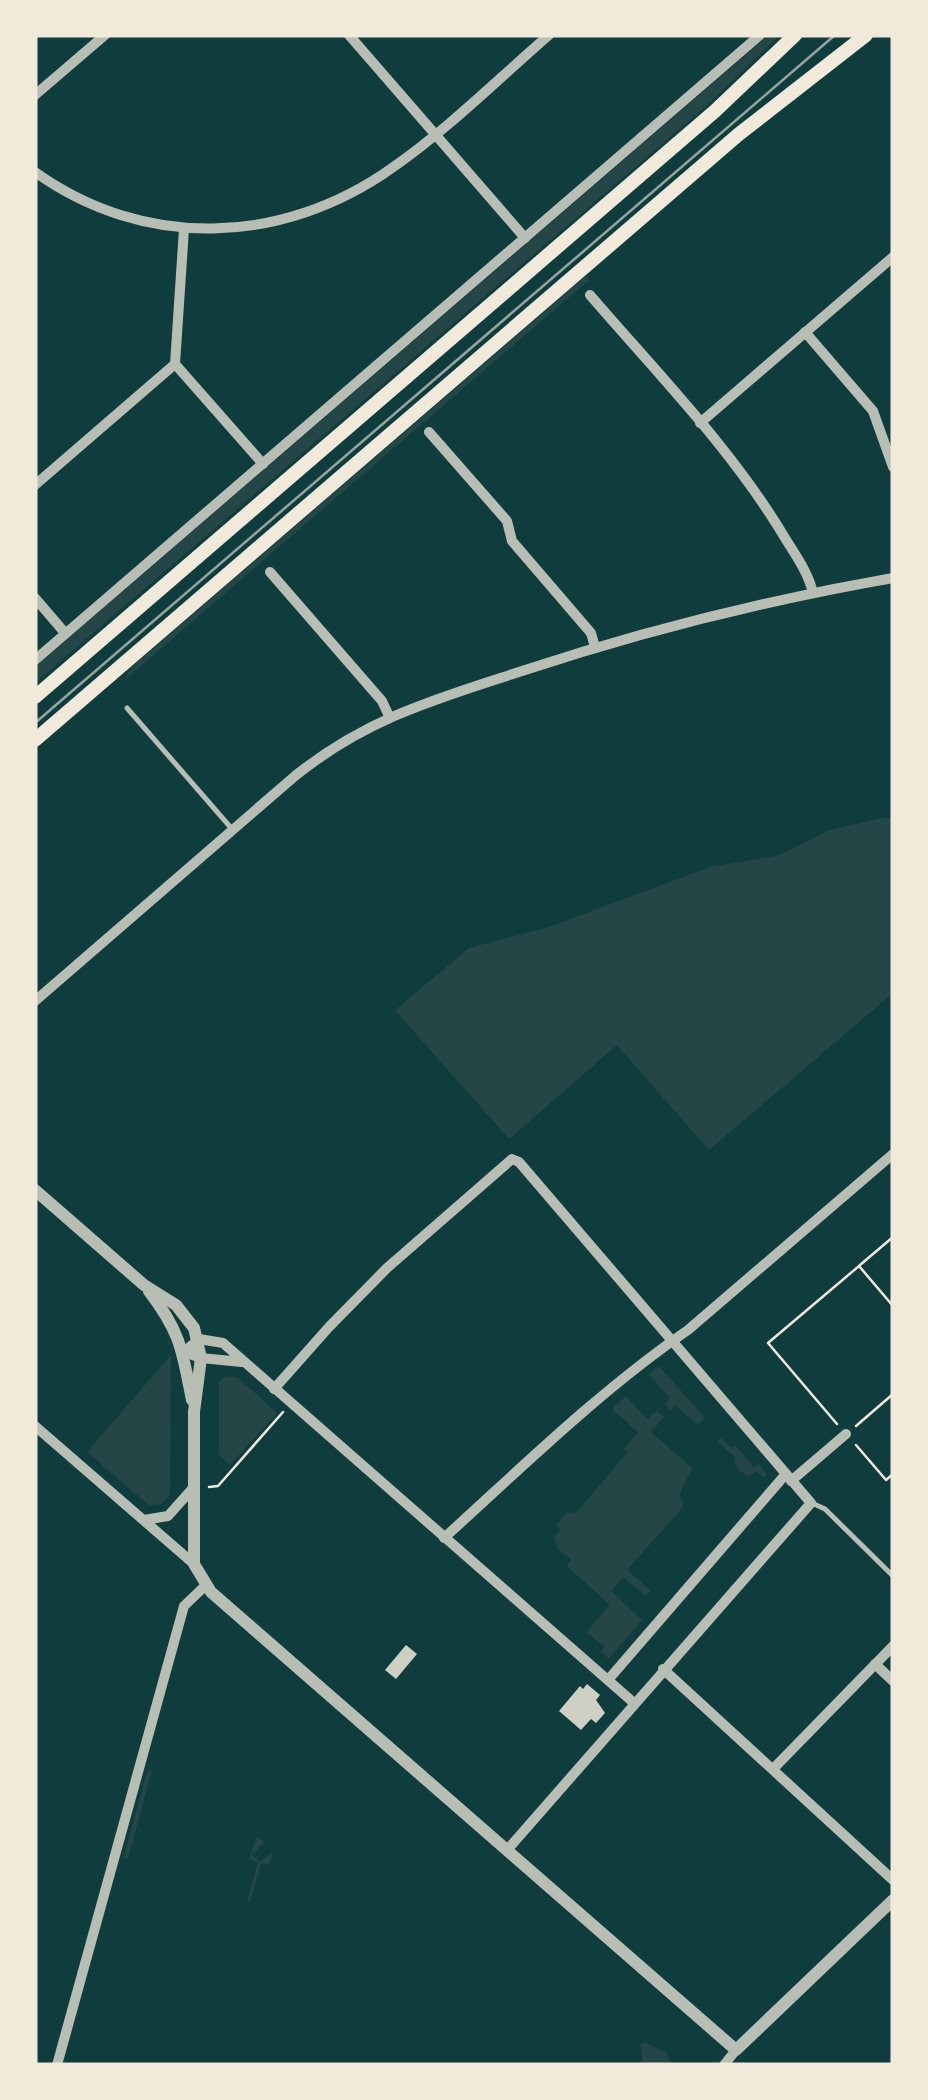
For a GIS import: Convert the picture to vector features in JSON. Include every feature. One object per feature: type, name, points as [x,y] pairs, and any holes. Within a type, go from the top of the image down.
[{"type":"main road","points":[[35,697],[700,124],[795,35]]},
{"type":"main road","points":[[35,740],[738,134],[866,35]]},
{"type":"street","points":[[35,95],[104,35]]},
{"type":"street","points":[[349,35],[525,238]]},
{"type":"street","points":[[35,172],[74,198],[145,224],[184,229],[255,226],[320,205],[392,169],[549,35]]},
{"type":"street","points":[[35,660],[760,35]]},
{"type":"street","points":[[184,229],[175,364],[263,464]]},
{"type":"street","points":[[700,422],[893,257]]},
{"type":"street","points":[[590,295],[700,422],[774,518],[809,577],[813,593]]},
{"type":"street","points":[[805,332],[873,410],[893,467]]},
{"type":"street","points":[[35,485],[175,364]]},
{"type":"street","points":[[429,432],[507,522],[512,542],[591,632],[595,647]]},
{"type":"street","points":[[270,572],[382,701],[389,716]]},
{"type":"street","points":[[35,1001],[331,747],[389,716],[595,647],[813,593],[893,578]]},
{"type":"street","points":[[35,598],[65,633]]},
{"type":"street","points":[[444,1538],[893,1154]]},
{"type":"street","points":[[274,1390],[329,1326],[387,1268],[512,1159],[519,1162],[811,1502],[508,1849]]},
{"type":"street","points":[[35,1190],[144,1285],[184,1312],[199,1339],[201,1358],[194,1412],[194,1564]]},
{"type":"street","points":[[144,1285],[174,1326],[184,1352],[194,1412]]},
{"type":"street","points":[[184,1352],[199,1339]]},
{"type":"street","points":[[199,1339],[223,1343],[634,1703]]},
{"type":"street","points":[[184,1352],[201,1358],[242,1362]]},
{"type":"street","points":[[35,1426],[194,1564],[205,1586],[267,1643],[736,2050]]},
{"type":"street","points":[[608,1680],[788,1478],[846,1434]]},
{"type":"street","points":[[142,1520],[162,1519],[174,1512],[194,1487]]},
{"type":"street","points":[[57,2065],[184,1606],[205,1586]]},
{"type":"street","points":[[773,1769],[893,1646]]},
{"type":"street","points":[[875,1664],[893,1681]]},
{"type":"street","points":[[663,1670],[893,1880]]},
{"type":"street","points":[[724,2065],[893,1900]]},
{"type":"lane","points":[[127,708],[232,829]]},
{"type":"lane","points":[[811,1502],[825,1509],[893,1576]]},
{"type":"path","points":[[893,1237],[768,1344],[886,1480],[893,1474]]},
{"type":"path","points":[[859,1266],[893,1306]]},
{"type":"path","points":[[846,1434],[893,1394]]},
{"type":"path","points":[[194,1487],[218,1486],[291,1404]]},
{"type":"shaded area","points":[[769,35],[780,35],[710,103],[35,683],[35,667]]},
{"type":"shaded area","points":[[586,276],[589,280],[122,682],[133,666]]},
{"type":"shaded area","points":[[893,818],[893,993],[709,1150],[617,1045],[509,1139],[395,1010],[469,948],[549,927],[710,867],[780,855],[829,830]]},
{"type":"shaded area","points":[[171,1355],[170,1494],[162,1504],[149,1505],[87,1452]]},
{"type":"shaded area","points":[[659,1366],[705,1418],[698,1425],[675,1405],[670,1411],[665,1403],[670,1398],[649,1374]]},
{"type":"shaded area","points":[[226,1376],[237,1377],[277,1413],[230,1465],[219,1455],[219,1382]]},
{"type":"shaded area","points":[[626,1396],[647,1419],[657,1411],[664,1417],[651,1432],[692,1468],[680,1494],[683,1507],[627,1570],[651,1591],[646,1596],[623,1577],[611,1591],[642,1620],[609,1659],[601,1652],[604,1647],[587,1632],[610,1605],[567,1566],[571,1560],[557,1548],[554,1537],[561,1530],[556,1525],[567,1512],[576,1513],[627,1453],[624,1449],[638,1432],[612,1409]]},
{"type":"shaded area","points":[[721,1438],[731,1448],[735,1445],[754,1467],[758,1464],[767,1474],[764,1478],[756,1471],[749,1476],[740,1471],[734,1462],[736,1458],[718,1442]]},
{"type":"shaded area","points":[[148,1769],[152,1770],[128,1859],[123,1858]]},
{"type":"shaded area","points":[[257,1836],[264,1842],[252,1855],[260,1862],[273,1851],[269,1865],[261,1863],[250,1902],[247,1901],[258,1862],[249,1859]]},
{"type":"shaded area","points":[[644,2042],[667,2053],[671,2065],[643,2065],[640,2045]]},
{"type":"building","points":[[406,1645],[417,1654],[396,1679],[385,1670]]},
{"type":"building","points":[[587,1684],[600,1695],[596,1700],[605,1713],[596,1723],[591,1719],[581,1730],[559,1711],[580,1686],[583,1689]]},
{"type":"tram line","points":[[35,723],[835,35]]}]
